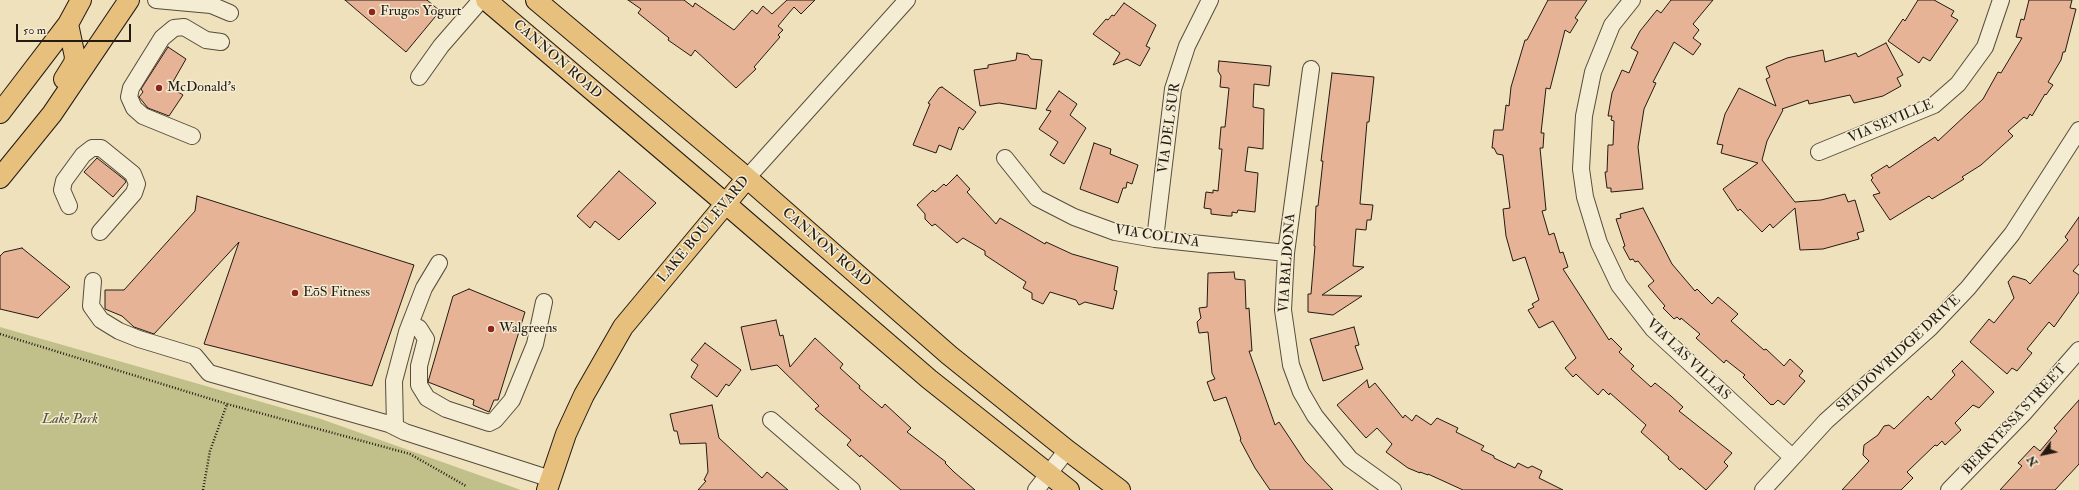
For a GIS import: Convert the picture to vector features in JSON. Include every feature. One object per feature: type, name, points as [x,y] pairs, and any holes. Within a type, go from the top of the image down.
[{"type":"main road","points":[[0,113],[68,24],[81,0]]},
{"type":"main road","points":[[0,178],[52,114],[129,0]]},
{"type":"main road","name":"CANNON ROAD","points":[[486,0],[929,379],[1042,482],[1069,490]]},
{"type":"main road","name":"CANNON ROAD","points":[[536,0],[747,178],[949,356],[1067,450],[1120,490]]},
{"type":"main road","points":[[68,24],[75,57],[74,63],[63,83],[68,91]]},
{"type":"main road","name":"LAKE BOULEVARD","points":[[549,484],[566,434],[584,395],[623,327],[747,178]]},
{"type":"street","points":[[156,0],[211,5],[230,13]]},
{"type":"street","points":[[419,77],[441,46],[481,0]]},
{"type":"street","name":"LAKE BOULEVARD","points":[[747,178],[907,0]]},
{"type":"street","name":"VIA DEL SUR","points":[[1155,239],[1173,89],[1187,46],[1210,0]]},
{"type":"street","name":"VIA LAS VILLAS","points":[[1632,0],[1612,26],[1593,72],[1584,116],[1581,169],[1585,197],[1598,243],[1619,285],[1653,329],[1792,457]]},
{"type":"street","name":"VIA SEVILLE","points":[[1819,152],[1934,105],[1958,84],[1985,47],[2001,0]]},
{"type":"street","points":[[192,136],[143,116],[134,108],[129,97],[131,88],[162,38],[174,28],[184,27],[206,40],[221,42]]},
{"type":"street","name":"VIA BALDONA","points":[[1311,69],[1286,253],[1283,310],[1292,364],[1301,392],[1314,416],[1350,459],[1393,490]]},
{"type":"street","name":"SHADOWRIDGE DRIVE","points":[[1763,490],[1826,421],[1930,328],[1968,288],[2012,234],[2079,130]]},
{"type":"street","points":[[69,206],[62,190],[64,181],[83,155],[92,148],[101,148],[133,174],[137,184],[134,192],[100,232]]},
{"type":"street","name":"VIA COLINA","points":[[1005,158],[1037,198],[1074,217],[1115,232],[1155,239],[1286,253]]},
{"type":"street","points":[[395,427],[394,381],[410,324],[424,288],[439,263]]},
{"type":"street","points":[[93,281],[91,306],[101,320],[119,331],[195,356],[210,373],[395,427],[405,432],[549,484]]},
{"type":"street","points":[[410,324],[418,328],[426,339],[419,366],[419,385],[427,398],[446,409],[489,423],[495,420],[512,400],[535,344],[544,302]]},
{"type":"street","name":"BERRYESSA STREET","points":[[1950,490],[2023,414],[2079,350]]},
{"type":"street","points":[[771,420],[852,490]]},
{"type":"street","points":[[1042,482],[1067,450]]},
{"type":"path","points":[[0,334],[227,404],[410,454],[466,486]]},
{"type":"path","points":[[203,490],[210,450],[227,404]]},
{"type":"green space","name":"Lake Park","points":[[0,327],[321,419],[521,490],[0,490]]},
{"type":"building","points":[[345,0],[427,0],[440,11],[406,52]]},
{"type":"building","points":[[628,0],[684,0],[693,7],[695,3],[734,30],[752,10],[757,14],[763,6],[772,14],[787,0],[815,0],[801,14],[794,7],[778,26],[783,30],[778,35],[780,37],[754,67],[756,69],[736,88],[695,50],[691,56],[668,40],[669,38],[638,13],[641,9]]},
{"type":"building","points":[[1548,0],[1587,0],[1575,18],[1578,20],[1570,33],[1565,30],[1550,89],[1546,88],[1541,133],[1544,133],[1543,148],[1540,148],[1546,210],[1542,211],[1549,235],[1554,233],[1560,253],[1563,252],[1568,267],[1563,269],[1609,340],[1611,338],[1622,349],[1619,352],[1634,366],[1631,369],[1651,387],[1655,383],[1671,396],[1683,407],[1679,411],[1732,453],[1724,462],[1728,466],[1706,490],[1681,468],[1680,470],[1668,459],[1669,457],[1641,432],[1646,425],[1610,393],[1609,395],[1603,389],[1598,395],[1576,374],[1573,377],[1565,368],[1576,358],[1553,321],[1539,328],[1528,310],[1534,307],[1532,304],[1539,300],[1525,257],[1513,261],[1506,236],[1503,209],[1510,208],[1503,155],[1497,154],[1494,148],[1492,148],[1494,130],[1503,130],[1506,105],[1509,106],[1511,87],[1525,40],[1527,40]]},
{"type":"building","points":[[1671,0],[1713,0],[1693,24],[1699,30],[1693,38],[1701,44],[1693,55],[1674,42],[1653,82],[1656,83],[1644,109],[1638,147],[1643,189],[1611,192],[1611,188],[1607,188],[1605,172],[1607,172],[1608,145],[1613,145],[1614,121],[1611,120],[1612,116],[1608,116],[1612,93],[1622,70],[1629,73],[1638,52],[1631,48],[1640,31],[1657,10],[1661,13]]},
{"type":"building","points":[[1918,0],[1934,0],[1954,11],[1951,16],[1958,20],[1930,61],[1923,57],[1919,63],[1888,41],[1903,19],[1905,21]]},
{"type":"building","points":[[2029,0],[2072,0],[2070,8],[2076,9],[2065,52],[2063,52],[2061,60],[2048,82],[2053,85],[2046,95],[2045,94],[2032,116],[2030,114],[2027,119],[2024,117],[2008,131],[2013,136],[1981,165],[1962,177],[1964,179],[1932,199],[1929,196],[1890,220],[1873,195],[1880,193],[1871,180],[1873,178],[1871,175],[1887,165],[1889,168],[1935,137],[1938,141],[1983,99],[1998,72],[2001,73],[2022,38],[2016,37],[2021,19],[2024,20]]},
{"type":"building","points":[[1124,3],[1156,25],[1146,46],[1150,48],[1140,66],[1127,59],[1113,65],[1120,53],[1093,34],[1106,19],[1108,20],[1112,15],[1114,16]]},
{"type":"building","points":[[1886,43],[1903,75],[1897,78],[1901,86],[1883,96],[1854,103],[1850,95],[1809,104],[1808,100],[1782,109],[1783,110],[1767,141],[1762,160],[1795,202],[1821,200],[1845,194],[1848,202],[1855,200],[1864,231],[1857,233],[1859,239],[1823,249],[1800,250],[1795,208],[1773,228],[1770,224],[1762,232],[1740,209],[1738,211],[1723,189],[1758,163],[1721,153],[1723,145],[1717,144],[1725,114],[1739,88],[1776,106],[1766,79],[1770,77],[1766,67],[1787,58],[1823,50],[1825,62],[1856,53],[1858,57]]},
{"type":"building","points":[[168,47],[186,59],[170,87],[183,95],[169,116],[148,108],[139,97],[143,92],[141,89]]},
{"type":"building","points":[[1017,53],[1028,55],[1031,59],[1042,60],[1036,109],[999,103],[980,106],[974,70],[988,68],[988,65],[1016,60]]},
{"type":"building","points":[[1219,61],[1271,66],[1269,86],[1254,84],[1253,107],[1264,109],[1263,149],[1248,147],[1245,171],[1258,173],[1255,212],[1238,210],[1237,213],[1232,212],[1232,216],[1211,214],[1211,209],[1204,208],[1206,192],[1213,193],[1213,190],[1218,191],[1222,149],[1219,149],[1221,127],[1225,127],[1229,88],[1220,87],[1221,76],[1218,71]]},
{"type":"building","points":[[1332,73],[1374,77],[1369,122],[1367,122],[1360,204],[1373,205],[1371,220],[1367,220],[1366,230],[1356,229],[1353,266],[1364,267],[1322,295],[1362,296],[1333,315],[1308,312],[1308,294],[1311,294],[1315,246],[1316,206],[1318,206],[1323,161],[1321,161]]},
{"type":"building","points":[[942,87],[976,112],[963,130],[959,127],[951,150],[939,145],[936,153],[913,145],[930,104],[928,103],[939,88]]},
{"type":"building","points":[[1059,91],[1077,104],[1070,115],[1086,128],[1064,164],[1050,155],[1058,142],[1039,129],[1051,111],[1046,110]]},
{"type":"building","points":[[1094,143],[1111,149],[1110,154],[1138,165],[1132,184],[1127,182],[1126,188],[1123,188],[1118,203],[1080,189]]},
{"type":"building","points":[[97,158],[126,182],[113,197],[84,172]]},
{"type":"building","points":[[619,171],[656,203],[619,240],[595,221],[590,228],[577,216]]},
{"type":"building","points":[[957,175],[970,189],[967,192],[996,224],[1000,218],[1045,244],[1046,242],[1072,254],[1118,267],[1114,290],[1117,291],[1113,309],[1085,302],[1079,305],[1076,300],[1050,292],[1043,304],[1032,299],[1032,293],[1023,288],[1026,282],[985,255],[985,251],[963,238],[957,243],[935,224],[932,226],[925,219],[925,214],[917,205],[933,190],[935,192],[944,184],[946,186]]},
{"type":"building","points":[[197,196],[414,265],[372,386],[204,344],[239,242],[154,334],[134,327],[122,316],[105,309],[105,290],[124,290],[195,211]]},
{"type":"building","points":[[1643,208],[1672,264],[1695,291],[1697,289],[1712,304],[1718,297],[1738,314],[1731,321],[1764,350],[1766,349],[1784,366],[1790,359],[1803,371],[1799,376],[1805,381],[1784,405],[1778,400],[1771,405],[1743,377],[1745,375],[1726,360],[1724,363],[1696,338],[1700,334],[1681,318],[1680,320],[1677,317],[1674,319],[1663,308],[1665,306],[1648,286],[1654,281],[1638,261],[1635,262],[1633,259],[1630,260],[1623,247],[1625,246],[1616,219],[1621,218],[1620,214]]},
{"type":"building","points":[[2079,217],[2079,264],[2073,271],[2079,275],[2079,292],[2054,327],[2049,322],[2027,349],[2032,353],[2017,371],[2012,368],[2007,374],[1970,342],[1989,319],[1994,323],[2014,298],[2008,282],[2013,276],[2026,280],[2030,284],[2068,240],[2065,237]]},
{"type":"building","points":[[22,248],[70,287],[38,318],[0,309],[0,256],[4,252]]},
{"type":"building","points":[[1234,272],[1235,279],[1245,280],[1246,309],[1249,308],[1252,351],[1249,351],[1275,425],[1279,422],[1305,461],[1333,490],[1270,490],[1255,468],[1240,440],[1241,439],[1226,397],[1214,401],[1207,382],[1215,379],[1212,373],[1208,332],[1199,333],[1197,322],[1201,318],[1199,308],[1207,307],[1208,273]]},
{"type":"building","points":[[469,289],[525,312],[498,400],[494,400],[489,412],[473,405],[474,400],[428,382],[453,296]]},
{"type":"building","points":[[776,320],[780,336],[783,335],[790,367],[815,338],[843,364],[840,368],[860,386],[859,388],[882,408],[885,404],[911,428],[907,432],[946,462],[945,463],[954,472],[975,490],[901,490],[861,455],[860,457],[847,445],[851,440],[815,409],[819,406],[777,365],[751,370],[741,327]]},
{"type":"building","points":[[1354,327],[1359,345],[1355,346],[1363,369],[1323,381],[1310,339]]},
{"type":"building","points":[[705,343],[741,370],[729,386],[726,384],[717,397],[691,377],[698,365],[691,360]]},
{"type":"building","points":[[1962,361],[1994,392],[1979,408],[1973,405],[1955,423],[1961,430],[1945,445],[1942,441],[1937,446],[1935,445],[1907,472],[1913,478],[1901,490],[1842,490],[1869,461],[1863,455],[1864,445],[1878,435],[1884,426],[1889,425],[1894,429],[1928,396],[1931,400],[1955,375],[1952,371]]},
{"type":"building","points":[[1367,380],[1369,388],[1375,383],[1403,418],[1405,415],[1412,421],[1416,415],[1431,425],[1437,418],[1458,428],[1456,432],[1484,446],[1481,450],[1494,456],[1494,458],[1515,468],[1518,463],[1528,468],[1532,466],[1542,471],[1539,478],[1563,490],[1463,490],[1428,474],[1420,473],[1408,468],[1386,452],[1392,444],[1377,428],[1366,438],[1337,405]]},
{"type":"building","points":[[2079,400],[2079,464],[2055,490],[2000,490],[2022,466],[2018,463],[2034,446],[2040,451],[2057,431],[2054,428]]},
{"type":"building","points":[[712,405],[719,438],[762,478],[767,472],[788,490],[698,490],[706,481],[704,480],[708,472],[706,443],[680,444],[677,431],[674,431],[670,414]]},
{"type":"place","name":"Frugos Yogurt","points":[[372,12]]},
{"type":"place","name":"McDonald's","points":[[159,88]]},
{"type":"place","name":"EōS Fitness","points":[[295,293]]},
{"type":"place","name":"Walgreens","points":[[491,329]]}]
